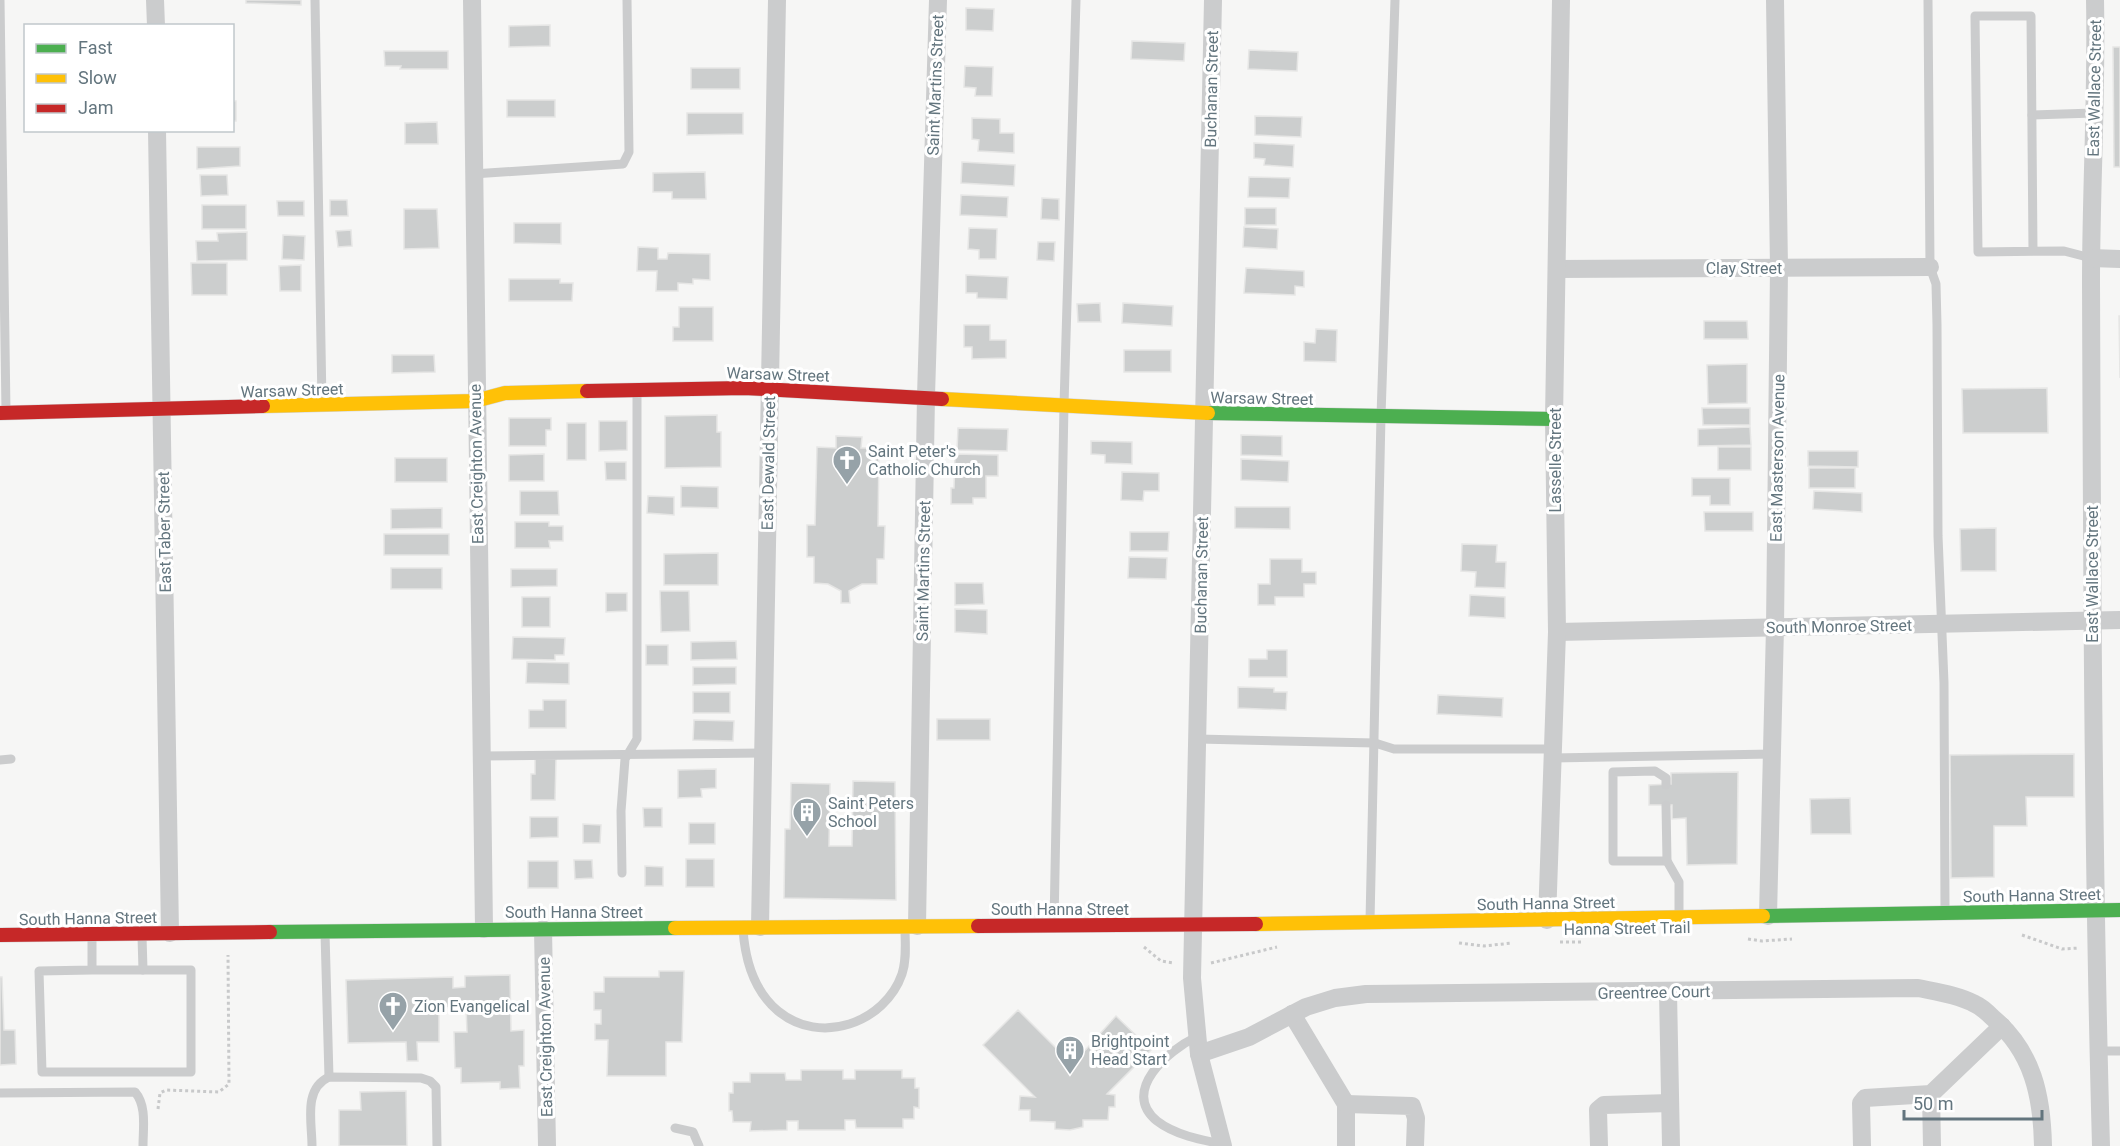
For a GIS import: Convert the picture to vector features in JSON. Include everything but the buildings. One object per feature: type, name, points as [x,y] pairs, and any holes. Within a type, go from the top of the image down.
[{"type":"street","points":[[155,0],[156,24]]},
{"type":"street","name":"East Creighton Avenue","points":[[472,0],[475,401],[484,929]]},
{"type":"street","name":"East Dewald Street","points":[[752,927],[763,753],[777,0]]},
{"type":"street","name":"Saint Martins Street","points":[[911,925],[938,0]]},
{"type":"street","name":"Buchanan Street","points":[[1213,0],[1192,963],[1197,1046],[1223,1145]]},
{"type":"street","name":"Lasselle Street","points":[[1547,920],[1557,632],[1554,419],[1562,0]]},
{"type":"street","name":"East Masterson Avenue","points":[[1768,916],[1775,627],[1779,268],[1775,0]]},
{"type":"street","name":"East Wallace Street","points":[[2095,1],[2091,258],[2092,621],[2094,911],[2102,1146]]},
{"type":"street","name":"East Taber Street","points":[[157,132],[170,933]]},
{"type":"street","points":[[2091,258],[2120,259]]},
{"type":"street","name":"Clay Street","points":[[1558,269],[1930,267]]},
{"type":"street","name":"Warsaw Street","points":[[3,413],[162,411],[475,401],[506,393],[769,389],[1205,413],[1554,419]]},
{"type":"street","name":"South Monroe Street","points":[[1557,632],[2120,620]]},
{"type":"street","name":"South Hanna Street","points":[[0,935],[911,925],[1370,923],[2120,910]]},
{"type":"street","name":"East Creighton Avenue","points":[[543,929],[547,1146]]},
{"type":"street","name":"Greentree Court","points":[[1197,1046],[1249,1037],[1292,1014],[1335,998],[1366,994],[1918,988],[1977,1004],[2002,1026],[2023,1052],[2034,1073],[2043,1146]]},
{"type":"street","points":[[1668,992],[1671,1146]]},
{"type":"street","points":[[1292,1014],[1346,1104],[1346,1146]]},
{"type":"street","points":[[1862,1146],[1861,1103],[1865,1098],[1930,1094],[2002,1026]]},
{"type":"street","points":[[1930,1094],[1932,1146]]},
{"type":"street","points":[[1599,1146],[1598,1110],[1604,1105],[1670,1103]]},
{"type":"street","points":[[1346,1104],[1412,1106],[1416,1118],[1415,1146]]},
{"type":"lane","points":[[0,0],[3,413]]},
{"type":"lane","points":[[315,0],[322,405]]},
{"type":"lane","points":[[473,174],[623,164],[629,152],[627,0]]},
{"type":"lane","points":[[1053,925],[1064,405],[1076,0]]},
{"type":"lane","points":[[1370,923],[1381,416],[1395,0]]},
{"type":"lane","points":[[1928,0],[1930,267],[1935,284],[1937,325],[1941,624],[1944,683],[1945,913]]},
{"type":"lane","points":[[2033,251],[2031,16],[1975,16],[1978,252],[2064,251],[2091,258]]},
{"type":"lane","points":[[2032,115],[2094,113]]},
{"type":"lane","points":[[622,873],[621,811],[625,759],[637,739],[637,390]]},
{"type":"lane","points":[[1198,740],[1375,742],[1394,749],[1553,753],[1772,754]]},
{"type":"lane","points":[[481,756],[763,753]]},
{"type":"lane","points":[[0,760],[11,759]]},
{"type":"lane","points":[[1666,785],[1666,778],[1655,771],[1614,772],[1613,861],[1667,861]]},
{"type":"lane","points":[[1666,805],[1667,861],[1679,882],[1679,917]]},
{"type":"lane","points":[[752,927],[748,966],[758,986],[779,1012],[807,1024],[842,1027],[856,1024],[873,1013],[884,1004],[897,986],[906,955],[911,925]]},
{"type":"lane","points":[[325,931],[328,1077]]},
{"type":"lane","points":[[142,933],[143,970]]},
{"type":"lane","points":[[92,934],[92,970]]},
{"type":"lane","points":[[92,970],[191,970],[191,1071],[42,1072],[39,971],[92,970]]},
{"type":"lane","points":[[1197,1046],[1179,1045],[1154,1069],[1146,1084],[1144,1099],[1148,1110],[1157,1121],[1174,1131],[1223,1145]]},
{"type":"lane","points":[[2099,1051],[2120,1051]]},
{"type":"lane","points":[[312,1146],[312,1091],[320,1081],[328,1077],[421,1078],[430,1081],[436,1087],[437,1146]]},
{"type":"lane","points":[[0,1093],[135,1092],[141,1100],[143,1146]]},
{"type":"lane","points":[[675,1128],[693,1132],[699,1146]]},
{"type":"path","points":[[2015,932],[2062,949],[2085,948]]},
{"type":"path","points":[[1746,939],[1762,941],[1799,938]]},
{"type":"path","name":"Hanna Street Trail","points":[[1556,942],[1584,941]]},
{"type":"path","points":[[1141,942],[1161,961],[1192,963],[1221,962],[1260,949],[1284,945]]},
{"type":"path","points":[[1453,942],[1484,946],[1519,942]]},
{"type":"traffic: fast","points":[[1208,413],[1554,419]]},
{"type":"traffic: fast","points":[[1763,916],[2120,910]]},
{"type":"traffic: fast","points":[[270,932],[675,928]]},
{"type":"traffic: slow","points":[[263,406],[475,401],[505,393],[587,391]]},
{"type":"traffic: slow","points":[[942,399],[1208,413]]},
{"type":"traffic: slow","points":[[1256,924],[1763,916]]},
{"type":"traffic: slow","points":[[675,928],[978,926]]},
{"type":"traffic: jam","points":[[587,391],[744,388],[942,399]]},
{"type":"traffic: jam","points":[[0,413],[263,406]]},
{"type":"traffic: jam","points":[[978,926],[1256,924]]},
{"type":"traffic: jam","points":[[0,935],[270,932]]},
{"type":"place","name":"Saint Peter's Catholic Church","points":[[847,486]]},
{"type":"place","name":"Saint Peters School","points":[[807,838]]},
{"type":"place","name":"Zion Evangelical","points":[[393,1032]]},
{"type":"place","name":"Brightpoint Head Start","points":[[1070,1076]]}]
